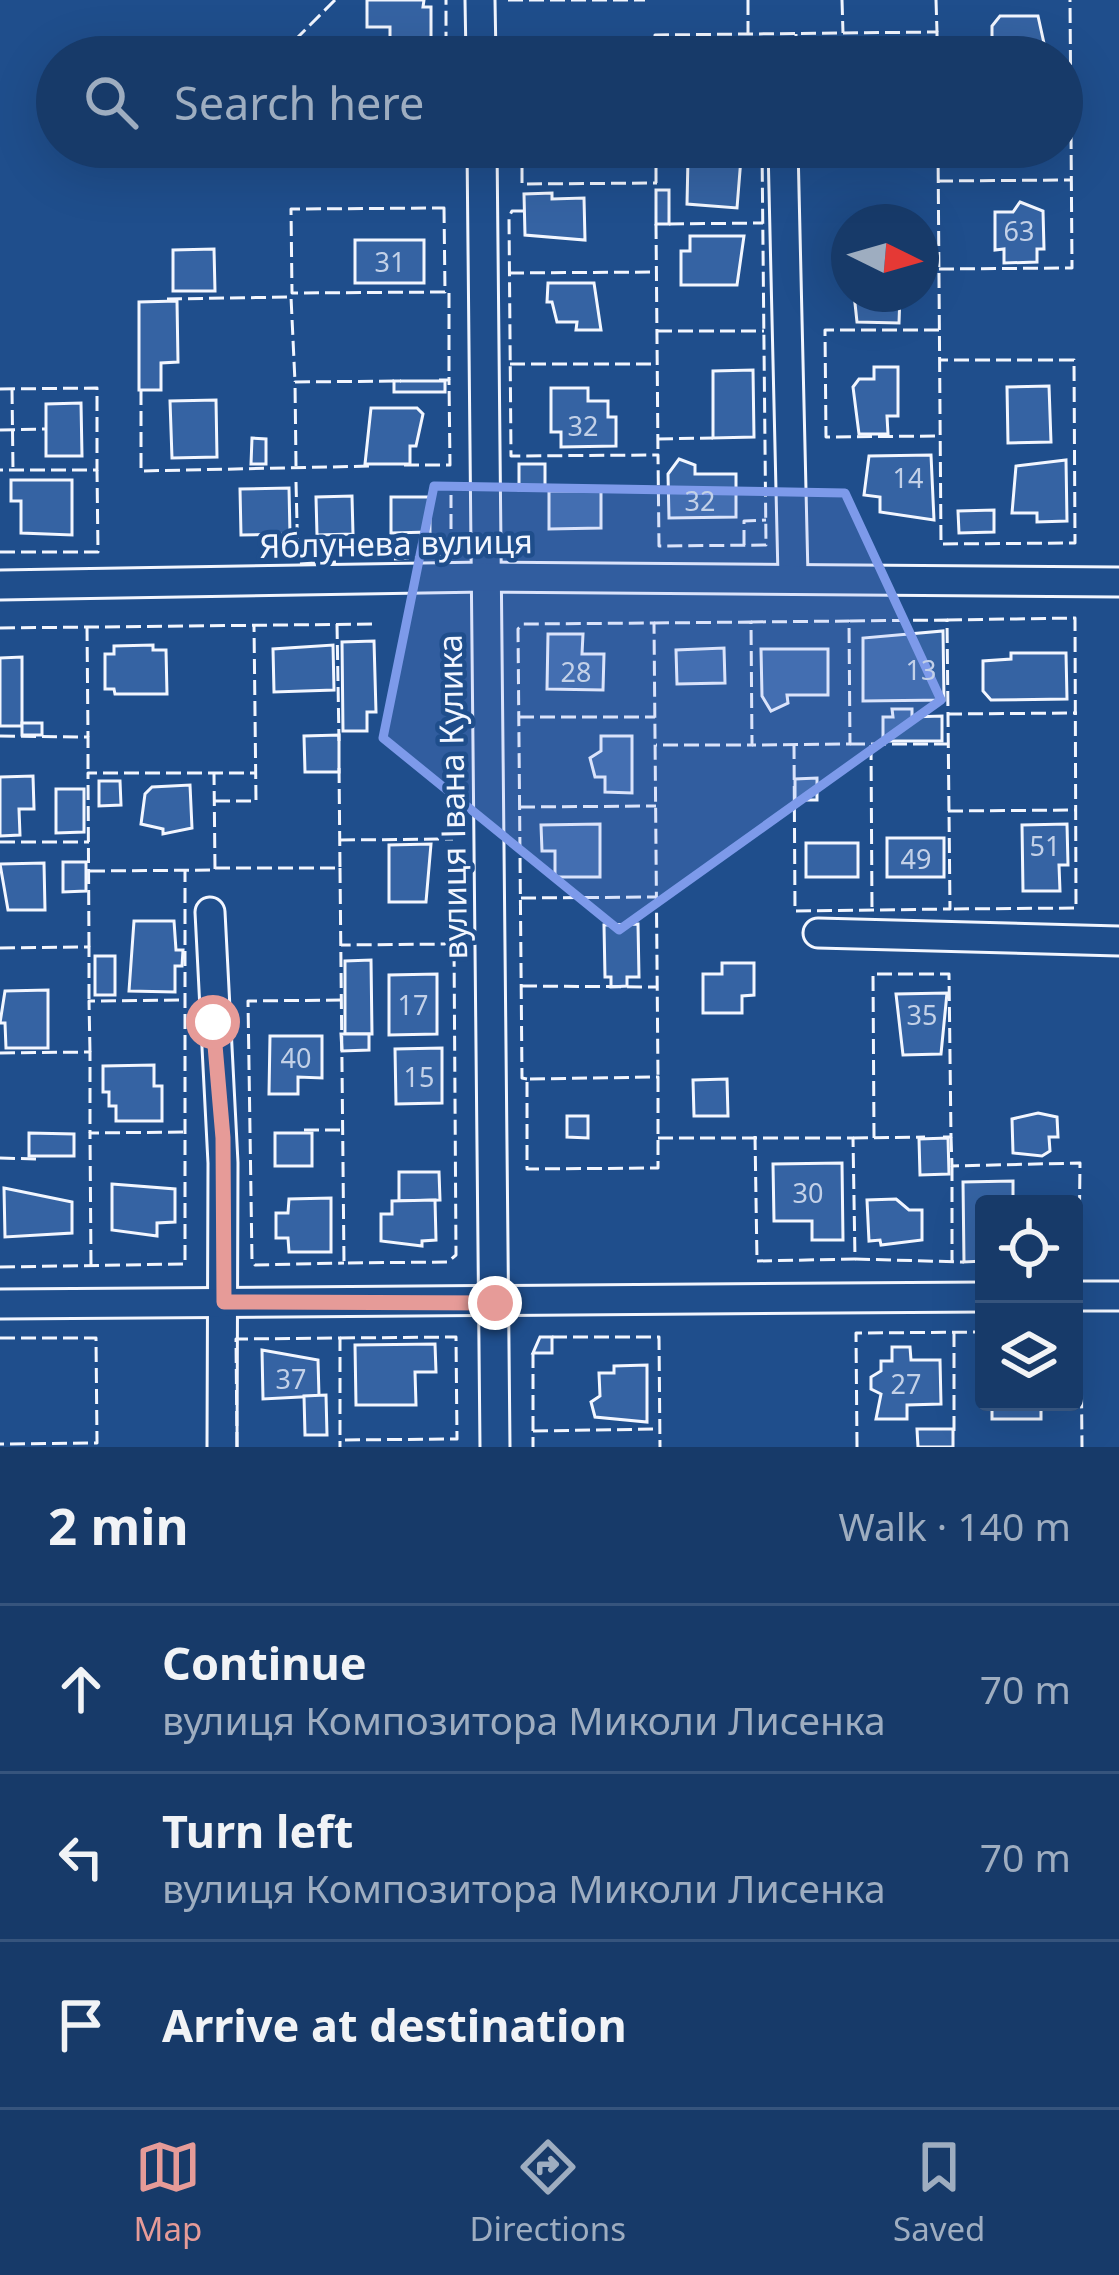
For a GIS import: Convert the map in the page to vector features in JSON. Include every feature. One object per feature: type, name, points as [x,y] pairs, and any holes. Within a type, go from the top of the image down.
[{"type":"street","points":[[480,0],[481,36]]},
{"type":"street","name":"вулиця Івана Кулика","points":[[482,168],[495,1447]]},
{"type":"street","points":[[783,168],[793,577]]},
{"type":"street","name":"Яблунева вулиця","points":[[0,585],[485,577],[1119,582]]},
{"type":"street","points":[[210,912],[223,1138],[222,1447]]},
{"type":"street","points":[[818,933],[1119,941]]},
{"type":"street","points":[[1083,1296],[1119,1296]]},
{"type":"street","points":[[0,1304],[975,1298]]},
{"type":"highlighted area","points":[[434,486],[845,493],[941,700],[619,930],[383,738]]},
{"type":"building","points":[[367,0],[424,0],[423,7],[431,7],[431,36],[390,36],[390,27],[367,27]]},
{"type":"building","points":[[1000,16],[1038,16],[1042,36],[992,36],[992,26]]},
{"type":"building","points":[[688,168],[740,168],[737,208],[687,204]]},
{"type":"building","points":[[656,190],[669,190],[669,224],[656,224]]},
{"type":"building","points":[[552,193],[552,199],[584,198],[585,240],[525,235],[524,194]]},
{"type":"building","points":[[1020,202],[1043,211],[1044,249],[1037,249],[1037,262],[1004,263],[1004,249],[995,250],[995,212],[1013,212]]},
{"type":"building","points":[[690,236],[744,236],[737,285],[681,285],[681,251],[690,251]]},
{"type":"building","points":[[355,240],[424,240],[424,283],[355,283]]},
{"type":"building","points":[[214,249],[215,291],[173,291],[173,250]]},
{"type":"building","points":[[548,283],[594,283],[601,330],[576,330],[577,322],[557,322],[552,302],[547,302]]},
{"type":"building","points":[[177,301],[178,362],[161,363],[161,390],[139,390],[139,302]]},
{"type":"building","points":[[856,312],[899,312],[899,323],[857,322]]},
{"type":"building","points":[[874,367],[898,367],[898,416],[887,416],[888,434],[859,434],[853,387],[859,379],[874,379]]},
{"type":"building","points":[[753,370],[754,437],[713,438],[713,371]]},
{"type":"building","points":[[394,381],[445,381],[445,392],[394,392]]},
{"type":"building","points":[[1049,386],[1051,442],[1008,443],[1007,387]]},
{"type":"building","points":[[551,388],[588,388],[588,401],[608,401],[608,417],[616,417],[616,446],[561,447],[561,432],[551,432]]},
{"type":"building","points":[[216,400],[217,457],[172,458],[170,401]]},
{"type":"building","points":[[81,403],[82,456],[46,456],[46,404]]},
{"type":"building","points":[[371,408],[417,408],[423,414],[416,446],[410,446],[410,464],[365,464]]},
{"type":"building","points":[[252,438],[266,439],[266,464],[251,464]]},
{"type":"building","points":[[931,455],[934,520],[880,512],[880,497],[864,495],[869,456]]},
{"type":"building","points":[[679,459],[695,465],[695,474],[736,474],[736,517],[669,518],[668,474]]},
{"type":"building","points":[[1066,460],[1067,521],[1037,522],[1037,513],[1012,513],[1016,466]]},
{"type":"building","points":[[519,464],[545,464],[545,486],[519,490]]},
{"type":"building","points":[[11,480],[72,480],[72,535],[21,533],[21,501],[11,501]]},
{"type":"building","points":[[289,488],[290,534],[241,535],[240,489]]},
{"type":"building","points":[[549,491],[601,491],[601,528],[549,529]]},
{"type":"building","points":[[352,496],[353,534],[317,535],[316,497]]},
{"type":"building","points":[[391,497],[430,497],[430,532],[391,533]]},
{"type":"building","points":[[994,510],[994,532],[959,533],[958,511]]},
{"type":"building","points":[[943,631],[944,700],[863,701],[863,638]]},
{"type":"building","points":[[548,634],[583,634],[582,654],[604,654],[603,690],[547,689]]},
{"type":"building","points":[[374,641],[376,712],[367,712],[367,731],[343,731],[342,642]]},
{"type":"building","points":[[153,645],[153,650],[166,650],[167,694],[115,694],[114,689],[105,689],[105,654],[114,654],[114,646]]},
{"type":"building","points":[[333,645],[334,690],[274,692],[273,649]]},
{"type":"building","points":[[724,648],[725,683],[677,684],[676,650]]},
{"type":"building","points":[[761,649],[828,649],[828,695],[787,695],[788,703],[771,711],[762,696]]},
{"type":"building","points":[[1011,653],[1066,653],[1067,699],[991,700],[983,691],[983,661],[1011,659]]},
{"type":"building","points":[[22,657],[22,726],[0,726],[0,658]]},
{"type":"building","points":[[892,709],[912,709],[912,717],[942,716],[942,741],[883,741],[883,717],[893,717]]},
{"type":"building","points":[[22,723],[42,723],[42,735],[22,735]]},
{"type":"building","points":[[339,735],[339,772],[305,772],[304,736]]},
{"type":"building","points":[[601,736],[632,736],[632,793],[605,792],[605,777],[595,777],[590,758],[601,751]]},
{"type":"building","points":[[33,776],[34,809],[19,809],[20,835],[0,836],[0,777]]},
{"type":"building","points":[[817,778],[817,800],[795,800],[795,779]]},
{"type":"building","points":[[99,781],[120,781],[121,805],[99,806]]},
{"type":"building","points":[[190,785],[192,828],[163,834],[163,829],[141,824],[145,794],[152,787]]},
{"type":"building","points":[[56,789],[84,789],[84,832],[56,833]]},
{"type":"building","points":[[600,824],[600,877],[555,877],[555,851],[542,851],[541,825]]},
{"type":"building","points":[[1067,824],[1068,865],[1059,865],[1060,891],[1023,891],[1022,825]]},
{"type":"building","points":[[887,838],[944,838],[944,877],[887,877]]},
{"type":"building","points":[[806,843],[858,843],[858,877],[806,877]]},
{"type":"building","points":[[431,844],[426,902],[389,902],[389,845]]},
{"type":"building","points":[[63,862],[86,862],[86,891],[63,892]]},
{"type":"building","points":[[44,863],[45,910],[8,910],[0,864]]},
{"type":"building","points":[[134,921],[174,921],[176,950],[183,950],[182,966],[175,966],[175,992],[129,991]]},
{"type":"building","points":[[638,924],[639,977],[627,977],[627,986],[611,987],[611,977],[605,977],[604,925]]},
{"type":"building","points":[[95,956],[115,956],[115,995],[95,995]]},
{"type":"building","points":[[371,960],[372,1034],[345,1034],[345,961]]},
{"type":"building","points":[[722,963],[754,963],[754,995],[742,996],[742,1013],[703,1013],[703,974],[722,974]]},
{"type":"building","points":[[437,974],[437,1034],[389,1035],[389,975]]},
{"type":"building","points":[[48,990],[48,1048],[6,1048],[5,1023],[0,1023],[5,991]]},
{"type":"building","points":[[947,993],[941,1054],[903,1055],[896,994]]},
{"type":"building","points":[[341,1034],[369,1034],[369,1050],[342,1051]]},
{"type":"building","points":[[270,1036],[322,1036],[322,1078],[298,1077],[298,1094],[269,1094]]},
{"type":"building","points":[[442,1048],[442,1103],[396,1104],[395,1049]]},
{"type":"building","points":[[154,1065],[154,1086],[162,1086],[162,1121],[116,1121],[116,1106],[109,1106],[109,1092],[103,1092],[103,1066]]},
{"type":"building","points":[[727,1079],[728,1116],[694,1116],[693,1080]]},
{"type":"building","points":[[1038,1113],[1057,1117],[1058,1137],[1049,1137],[1050,1151],[1042,1156],[1013,1153],[1012,1119]]},
{"type":"building","points":[[567,1116],[588,1116],[588,1138],[567,1137]]},
{"type":"building","points":[[29,1133],[74,1134],[74,1156],[29,1156]]},
{"type":"building","points":[[275,1133],[312,1133],[312,1166],[275,1166]]},
{"type":"building","points":[[948,1138],[949,1174],[920,1175],[919,1139]]},
{"type":"building","points":[[842,1163],[843,1240],[812,1240],[812,1221],[774,1221],[773,1164]]},
{"type":"building","points":[[399,1172],[439,1172],[440,1200],[399,1201]]},
{"type":"building","points":[[1013,1181],[1013,1195],[975,1195],[975,1261],[964,1262],[963,1182]]},
{"type":"building","points":[[112,1184],[175,1189],[175,1222],[157,1223],[157,1236],[112,1230]]},
{"type":"building","points":[[4,1188],[72,1202],[72,1233],[5,1237]]},
{"type":"building","points":[[331,1198],[331,1252],[289,1252],[288,1238],[276,1238],[276,1213],[288,1213],[289,1199]]},
{"type":"building","points":[[896,1199],[909,1210],[922,1210],[922,1240],[881,1245],[880,1240],[869,1241],[867,1200]]},
{"type":"building","points":[[435,1200],[436,1240],[422,1241],[422,1246],[381,1241],[381,1214],[392,1214],[392,1201]]},
{"type":"building","points":[[540,1337],[552,1337],[552,1353],[533,1353]]},
{"type":"building","points":[[435,1344],[436,1372],[415,1372],[416,1405],[356,1405],[355,1345]]},
{"type":"building","points":[[892,1347],[910,1347],[911,1360],[940,1360],[941,1404],[907,1405],[907,1419],[876,1419],[881,1394],[871,1389],[871,1377],[881,1371],[881,1361],[892,1361]]},
{"type":"building","points":[[262,1350],[318,1360],[319,1396],[263,1399]]},
{"type":"building","points":[[647,1365],[647,1422],[595,1417],[591,1402],[600,1396],[599,1373],[614,1373],[614,1366]]},
{"type":"building","points":[[326,1395],[327,1435],[305,1435],[304,1396]]},
{"type":"building","points":[[992,1411],[1041,1411],[1041,1419],[992,1419]]},
{"type":"building","points":[[917,1429],[953,1429],[953,1447],[918,1447]]},
{"type":"fence","points":[[299,36],[335,0]]},
{"type":"fence","points":[[446,0],[446,36]]},
{"type":"fence","points":[[508,0],[645,0]]},
{"type":"fence","points":[[748,0],[748,34]]},
{"type":"fence","points":[[842,0],[843,33]]},
{"type":"fence","points":[[936,0],[937,32]]},
{"type":"fence","points":[[1070,0],[1070,36]]},
{"type":"fence","points":[[655,36],[937,32],[937,36]]},
{"type":"fence","points":[[522,168],[522,184],[657,183]]},
{"type":"fence","points":[[656,168],[656,189]]},
{"type":"fence","points":[[524,211],[512,211],[509,217],[511,456],[658,455],[659,546],[766,545],[762,168]]},
{"type":"fence","points":[[938,168],[941,544],[1075,543],[1074,360],[940,360]]},
{"type":"fence","points":[[939,269],[1072,268],[1071,168]]},
{"type":"fence","points":[[938,181],[1071,180]]},
{"type":"fence","points":[[444,208],[445,292],[292,293],[291,209],[444,208]]},
{"type":"fence","points":[[669,224],[763,223]]},
{"type":"fence","points":[[656,224],[658,455]]},
{"type":"fence","points":[[509,273],[657,272]]},
{"type":"fence","points":[[449,293],[449,380]]},
{"type":"fence","points":[[167,299],[291,297],[295,382]]},
{"type":"fence","points":[[939,330],[825,330],[826,437],[940,436]]},
{"type":"fence","points":[[657,331],[764,331]]},
{"type":"fence","points":[[510,364],[657,364]]},
{"type":"fence","points":[[404,465],[450,465],[449,380],[437,380]]},
{"type":"fence","points":[[296,466],[295,382],[401,381]]},
{"type":"fence","points":[[0,389],[97,388],[97,470],[0,470]]},
{"type":"fence","points":[[12,389],[13,470]]},
{"type":"fence","points":[[141,390],[141,471],[374,466]]},
{"type":"fence","points":[[0,430],[45,429]]},
{"type":"fence","points":[[658,439],[713,438]]},
{"type":"fence","points":[[0,552],[98,552],[97,470]]},
{"type":"fence","points":[[296,482],[298,564],[336,562]]},
{"type":"fence","points":[[394,559],[451,556],[451,495]]},
{"type":"fence","points":[[744,545],[744,521],[766,520]]},
{"type":"fence","points":[[947,620],[1075,618],[1076,908],[950,909]]},
{"type":"fence","points":[[794,744],[795,911],[950,909],[947,620],[849,621]]},
{"type":"fence","points":[[751,622],[849,621],[850,744],[752,745]]},
{"type":"fence","points":[[654,623],[751,622],[752,745],[656,745]]},
{"type":"fence","points":[[527,1079],[522,1078],[518,629],[523,624],[654,623],[658,1077]]},
{"type":"fence","points":[[337,624],[339,741]]},
{"type":"fence","points":[[0,628],[375,624]]},
{"type":"fence","points":[[215,801],[256,801],[254,625]]},
{"type":"fence","points":[[87,626],[88,737]]},
{"type":"fence","points":[[947,714],[1077,713]]},
{"type":"fence","points":[[519,717],[655,717]]},
{"type":"fence","points":[[0,736],[88,737],[88,773]]},
{"type":"fence","points":[[850,744],[947,744]]},
{"type":"fence","points":[[871,745],[872,910]]},
{"type":"fence","points":[[215,868],[340,868],[339,765]]},
{"type":"fence","points":[[89,947],[88,773],[256,773]]},
{"type":"fence","points":[[90,871],[215,870],[214,773]]},
{"type":"fence","points":[[520,807],[656,806]]},
{"type":"fence","points":[[948,811],[1077,810]]},
{"type":"fence","points":[[340,840],[453,839]]},
{"type":"fence","points":[[0,842],[89,842]]},
{"type":"fence","points":[[340,868],[344,1263],[448,1262],[456,1255],[454,944],[341,945]]},
{"type":"fence","points":[[0,1267],[185,1264],[185,871]]},
{"type":"fence","points":[[521,898],[657,897]]},
{"type":"fence","points":[[0,948],[89,947],[89,1001]]},
{"type":"fence","points":[[874,1138],[873,974],[949,974],[951,1137],[943,1137]]},
{"type":"fence","points":[[522,986],[657,987]]},
{"type":"fence","points":[[90,1052],[89,1001],[185,1000]]},
{"type":"fence","points":[[341,1000],[248,1001],[252,1260],[255,1265],[344,1263]]},
{"type":"fence","points":[[0,1053],[90,1052],[90,1133]]},
{"type":"fence","points":[[658,1077],[658,1168],[527,1169],[527,1079],[658,1077]]},
{"type":"fence","points":[[304,1130],[342,1130]]},
{"type":"fence","points":[[91,1265],[90,1133],[184,1132]]},
{"type":"fence","points":[[658,1138],[853,1138],[855,1259],[757,1261],[755,1136]]},
{"type":"fence","points":[[853,1138],[925,1137]]},
{"type":"fence","points":[[951,1137],[952,1166],[1080,1163],[1080,1195]]},
{"type":"fence","points":[[0,1158],[37,1159]]},
{"type":"fence","points":[[952,1166],[952,1262]]},
{"type":"fence","points":[[855,1259],[964,1262]]},
{"type":"fence","points":[[954,1332],[954,1434]]},
{"type":"fence","points":[[857,1447],[856,1333],[975,1332]]},
{"type":"fence","points":[[340,1338],[456,1337],[457,1439],[340,1440]]},
{"type":"fence","points":[[552,1337],[659,1337],[660,1447]]},
{"type":"fence","points":[[0,1338],[96,1338],[97,1443],[0,1444]]},
{"type":"fence","points":[[237,1447],[236,1339],[340,1338],[340,1447]]},
{"type":"fence","points":[[533,1353],[533,1447]]},
{"type":"fence","points":[[1082,1411],[1082,1447]]},
{"type":"fence","points":[[533,1431],[660,1429]]},
{"type":"route","points":[[213,1022],[223,1138],[224,1302],[495,1303]]}]
